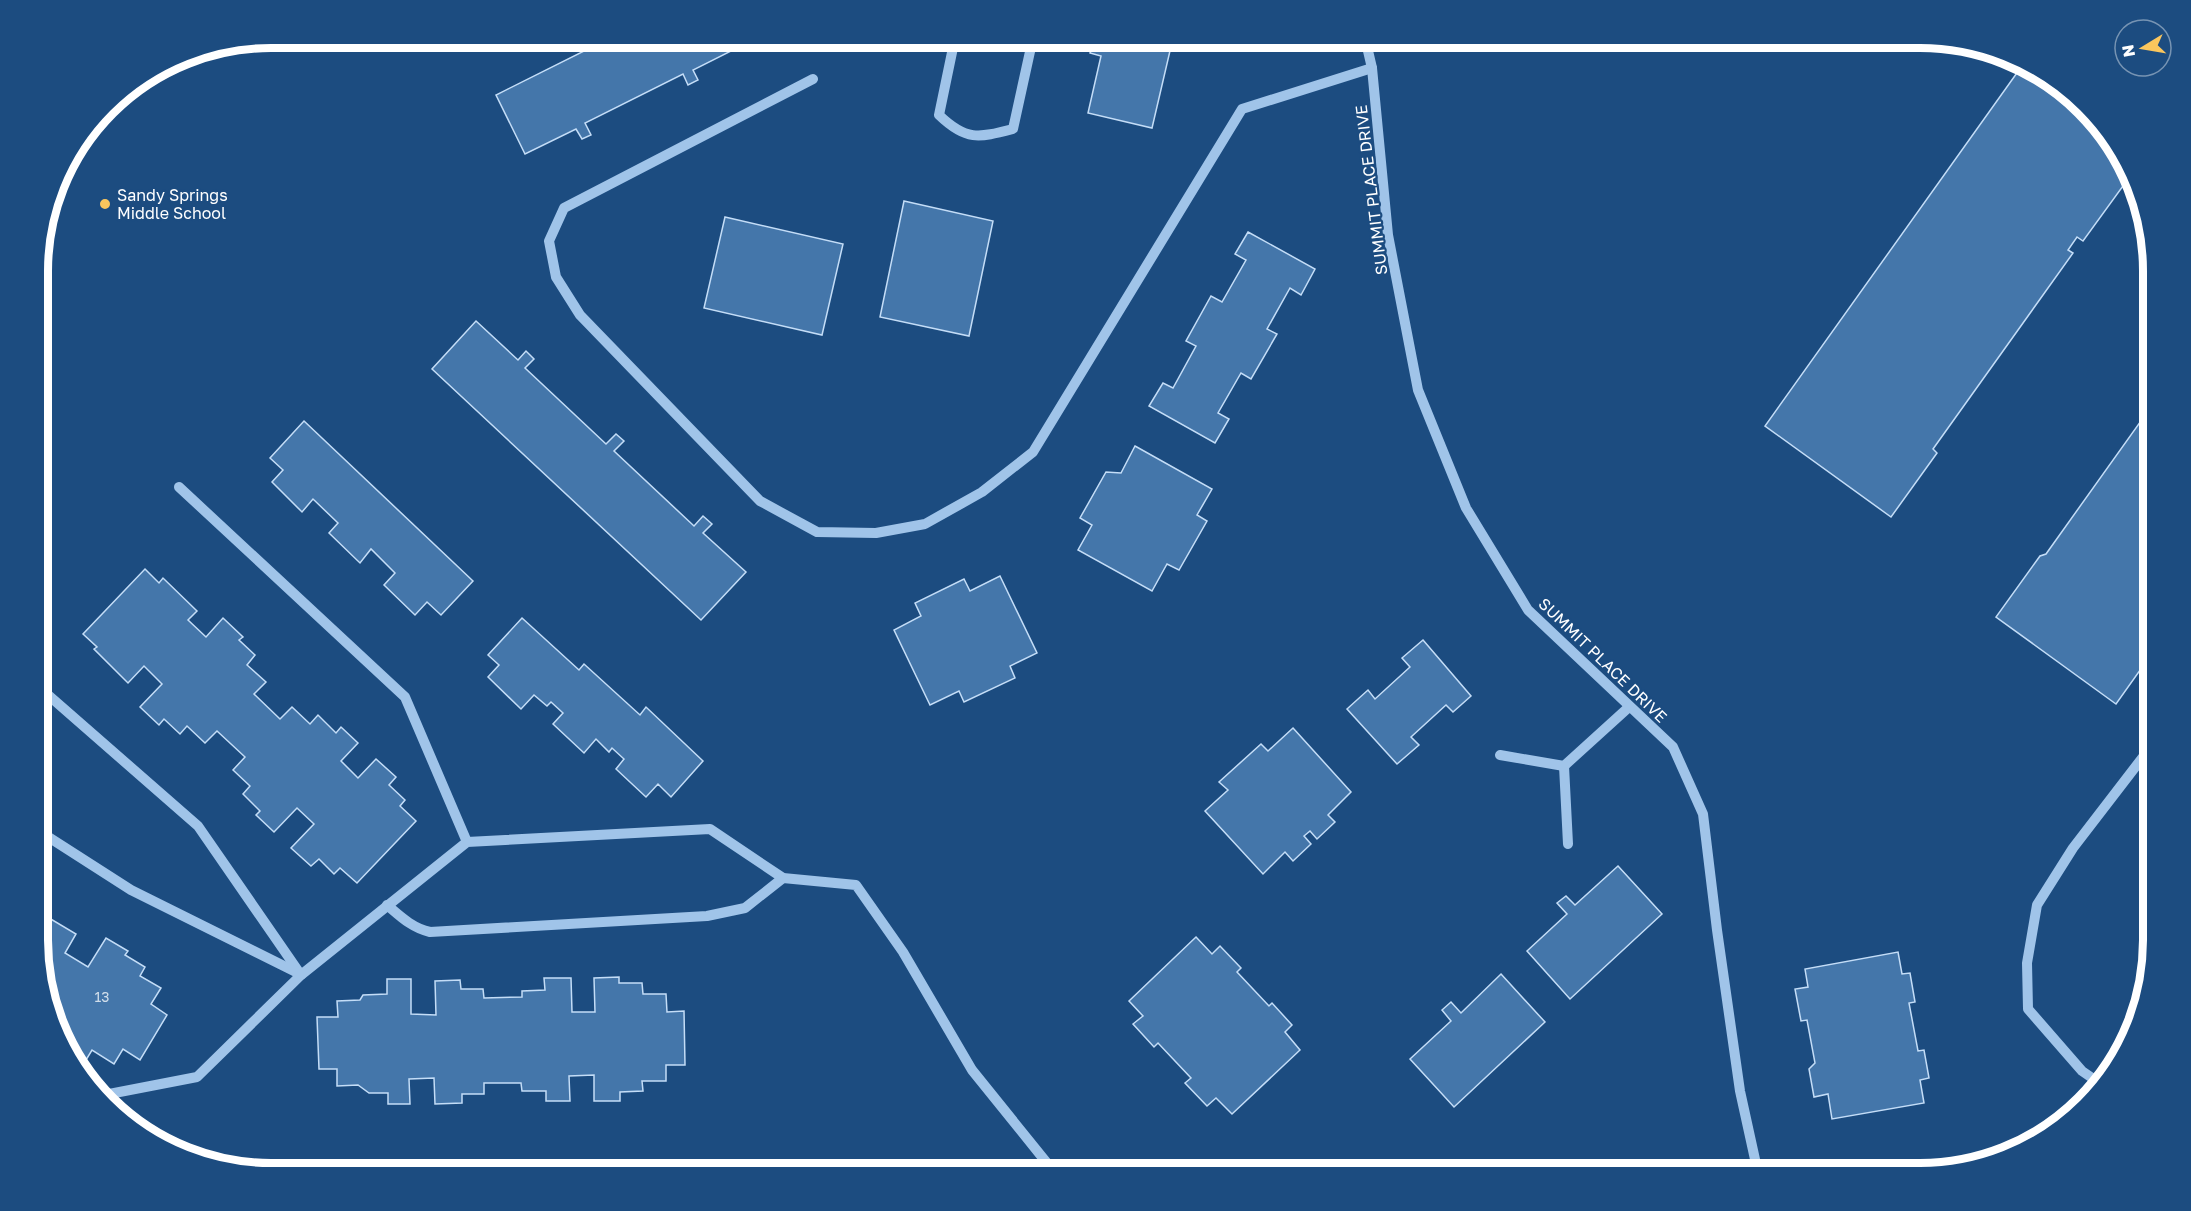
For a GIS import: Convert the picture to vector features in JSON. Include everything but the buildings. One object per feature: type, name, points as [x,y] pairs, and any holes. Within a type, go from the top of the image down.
[{"type":"street","points":[[953,48],[939,115],[955,130],[983,137],[1012,129],[1031,48]]},
{"type":"street","name":"SUMMIT PLACE DRIVE","points":[[1367,48],[1372,68],[1388,235],[1418,390],[1466,508],[1528,610],[1673,747],[1703,814],[1740,1091],[1756,1163]]},
{"type":"street","points":[[813,79],[564,208],[549,241],[556,277],[580,315],[760,501],[817,532],[876,533],[925,524],[982,492],[1033,452],[1242,109],[1372,68]]},
{"type":"street","points":[[179,487],[405,697],[467,842]]},
{"type":"street","points":[[48,695],[198,826],[301,975]]},
{"type":"street","points":[[1564,766],[1629,707]]},
{"type":"street","points":[[1500,756],[1564,766]]},
{"type":"street","points":[[2094,1079],[2082,1071],[2028,1009],[2027,963],[2037,905],[2073,848],[2143,757]]},
{"type":"street","points":[[1564,766],[1568,844]]},
{"type":"street","points":[[109,1094],[197,1077],[301,975],[467,842],[710,828],[783,878],[856,885],[903,952],[972,1070],[1046,1163]]},
{"type":"street","points":[[48,837],[131,890],[301,975]]},
{"type":"street","points":[[387,904],[409,923],[420,930],[430,932],[707,916],[744,908],[783,878]]},
{"type":"place","name":"Sandy Springs Middle School","points":[[105,204]]}]
